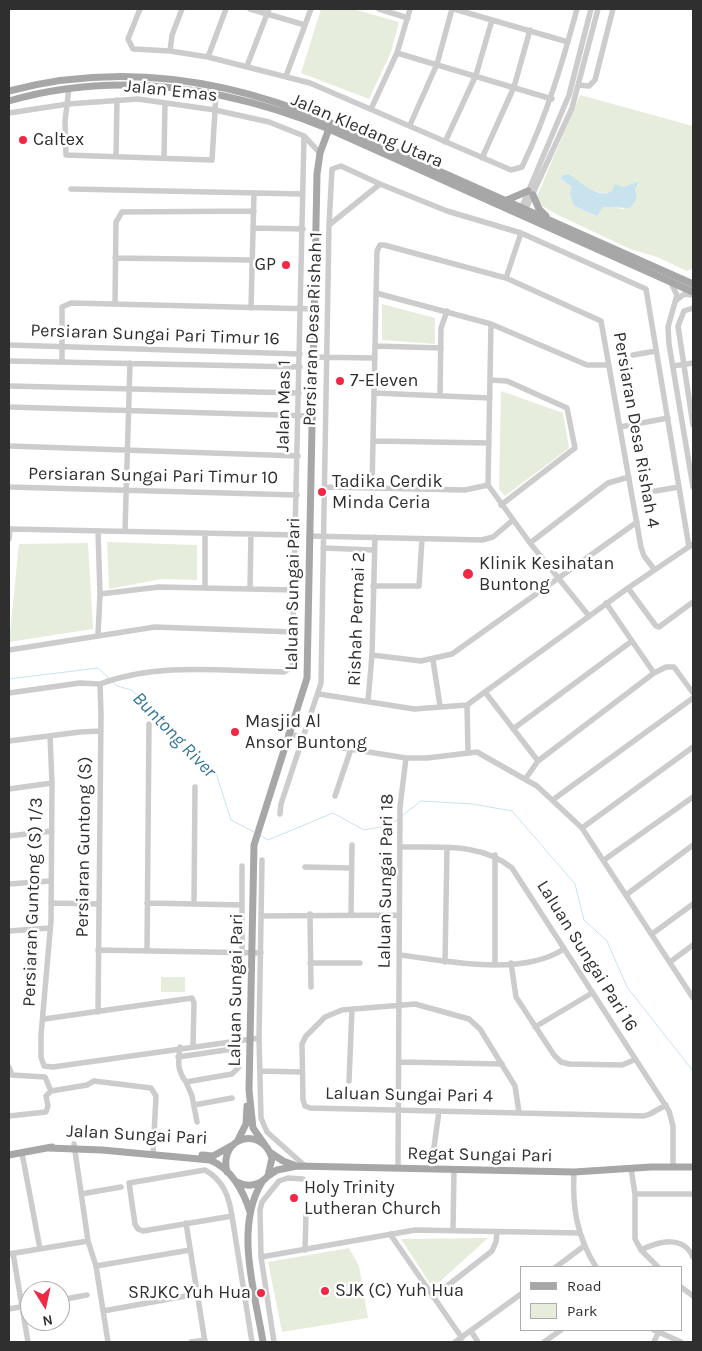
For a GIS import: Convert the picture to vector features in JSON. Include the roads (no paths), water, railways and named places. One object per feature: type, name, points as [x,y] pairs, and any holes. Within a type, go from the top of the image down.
[{"type":"main road","name":"Jalan Kledang Utara","points":[[9,91],[68,79],[114,76],[159,78],[247,92],[290,106],[330,126],[523,211],[693,293]]},
{"type":"main road","name":"Jalan Kledang Utara","points":[[9,101],[69,88],[114,84],[156,85],[216,94],[288,112],[330,126],[507,200],[523,211],[548,218],[693,284]]},
{"type":"main road","name":"Laluan Sungai Pari","points":[[266,1145],[254,1128],[249,1090],[254,845],[259,824],[307,678],[317,174],[320,153],[330,126]]},
{"type":"main road","points":[[507,200],[531,193],[539,209],[548,218]]},
{"type":"main road","points":[[238,1141],[246,1124],[249,1090]]},
{"type":"main road","points":[[227,1172],[226,1154],[231,1146],[238,1141],[252,1138],[266,1145],[271,1152],[283,1161],[301,1166]]},
{"type":"main road","name":"Jalan Sungai Pari","points":[[9,1155],[48,1148],[74,1146],[213,1156],[231,1146]]},
{"type":"main road","points":[[154,1152],[216,1162],[227,1172],[246,1197],[250,1212]]},
{"type":"main road","points":[[264,1342],[249,1255],[250,1212],[254,1195],[268,1176],[272,1164],[271,1152]]},
{"type":"main road","name":"Regat Sungai Pari","points":[[268,1176],[277,1170],[301,1166],[574,1172],[631,1168],[693,1167]]},
{"type":"main road","points":[[234,1181],[248,1186],[262,1182]]},
{"type":"street","name":"Jalan Kledang Utara","points":[[140,9],[128,39],[132,50],[170,51],[208,57],[286,76],[410,124],[445,142],[511,170],[517,170],[522,167],[534,144],[552,99]]},
{"type":"street","points":[[170,51],[172,35],[182,9]]},
{"type":"street","points":[[208,57],[226,9]]},
{"type":"street","points":[[250,9],[268,11],[305,25]]},
{"type":"street","points":[[286,76],[311,9]]},
{"type":"street","points":[[379,9],[408,18]]},
{"type":"street","points":[[372,109],[397,54],[410,9]]},
{"type":"street","points":[[410,124],[437,64],[453,9],[568,42]]},
{"type":"street","points":[[397,54],[476,75],[552,99],[577,9]]},
{"type":"street","points":[[531,193],[569,95],[591,9]]},
{"type":"street","points":[[523,211],[572,108],[598,9]]},
{"type":"street","points":[[578,85],[589,86],[595,80],[614,9]]},
{"type":"street","points":[[247,66],[268,11]]},
{"type":"street","points":[[445,142],[476,75],[492,20]]},
{"type":"street","points":[[482,158],[514,87],[530,30]]},
{"type":"street","points":[[69,88],[65,121],[66,155],[212,160],[216,94]]},
{"type":"street","name":"Jalan Emas","points":[[9,113],[68,104],[138,99],[215,110],[269,122],[304,136],[320,153]]},
{"type":"street","points":[[116,156],[117,100]]},
{"type":"street","points":[[164,158],[165,103]]},
{"type":"street","name":"Jalan Mas 1","points":[[100,684],[122,675],[169,670],[284,672],[289,670],[294,662],[304,136]]},
{"type":"street","points":[[318,694],[414,709],[467,705],[606,603],[691,545],[679,487],[646,289],[521,233],[447,211],[341,166],[336,166],[331,174],[329,225]]},
{"type":"street","name":"Persiaran Desa Rishah 1","points":[[280,814],[281,804],[321,683],[322,536],[329,225],[380,184]]},
{"type":"street","points":[[71,190],[303,194]]},
{"type":"street","points":[[251,308],[254,194]]},
{"type":"street","points":[[115,304],[116,222],[122,212],[254,211]]},
{"type":"street","points":[[316,219],[329,218]]},
{"type":"street","points":[[253,228],[303,229]]},
{"type":"street","points":[[506,278],[521,233]]},
{"type":"street","name":"Persiaran Desa Rishah 4","points":[[372,488],[377,251],[380,245],[506,278],[601,321],[644,556],[654,569]]},
{"type":"street","points":[[115,258],[252,260]]},
{"type":"street","points":[[671,282],[677,300]]},
{"type":"street","points":[[376,292],[491,324],[587,364],[609,364]]},
{"type":"street","points":[[693,293],[684,294],[677,300],[668,327],[693,487]]},
{"type":"street","points":[[62,362],[63,305],[72,303],[314,310]]},
{"type":"street","points":[[693,308],[684,311],[678,326],[693,425]]},
{"type":"street","points":[[440,396],[442,328],[447,311]]},
{"type":"street","points":[[491,324],[488,486],[512,520],[589,616]]},
{"type":"street","name":"Persiaran Sungai Pari Timur 16","points":[[9,345],[300,354]]},
{"type":"street","points":[[375,346],[441,348]]},
{"type":"street","points":[[633,355],[656,352]]},
{"type":"street","points":[[313,357],[374,358]]},
{"type":"street","name":"Persiaran Sungai Pari Timur 16","points":[[9,361],[300,367]]},
{"type":"street","points":[[125,531],[130,363]]},
{"type":"street","points":[[673,366],[693,364]]},
{"type":"street","points":[[490,380],[507,381],[567,408],[575,448],[573,452],[501,505]]},
{"type":"street","points":[[9,386],[299,393]]},
{"type":"street","points":[[374,393],[490,398]]},
{"type":"street","points":[[9,407],[312,416]]},
{"type":"street","points":[[620,427],[668,418]]},
{"type":"street","points":[[373,441],[489,443]]},
{"type":"street","points":[[9,446],[298,456]]},
{"type":"street","points":[[530,543],[608,483],[629,477]]},
{"type":"street","points":[[324,487],[465,490],[488,486]]},
{"type":"street","name":"Persiaran Sungai Pari Timur 10","points":[[9,487],[297,495]]},
{"type":"street","points":[[656,491],[679,487]]},
{"type":"street","points":[[309,536],[488,540],[512,520]]},
{"type":"street","points":[[372,655],[421,661],[433,660],[452,654],[637,522]]},
{"type":"street","points":[[9,539],[9,529],[296,535]]},
{"type":"street","points":[[98,531],[100,594],[98,635]]},
{"type":"street","points":[[205,533],[205,588]]},
{"type":"street","points":[[250,588],[251,534]]},
{"type":"street","name":"Rishah Permai 2","points":[[368,701],[372,655],[375,538]]},
{"type":"street","points":[[373,586],[418,587],[422,539]]},
{"type":"street","points":[[323,548],[374,550]]},
{"type":"street","points":[[100,594],[159,587],[295,590]]},
{"type":"street","points":[[628,588],[656,626],[659,627],[693,602]]},
{"type":"street","points":[[606,603],[654,673]]},
{"type":"street","points":[[9,650],[155,627],[294,632]]},
{"type":"street","points":[[513,729],[632,641]]},
{"type":"street","points":[[433,660],[440,706]]},
{"type":"street","points":[[526,778],[538,761],[654,673],[666,667],[674,667],[693,693]]},
{"type":"street","points":[[9,693],[80,683],[100,684]]},
{"type":"street","name":"Persiaran Guntong (S)","points":[[98,1012],[100,684]]},
{"type":"street","points":[[484,692],[538,761]]},
{"type":"street","points":[[554,800],[693,698]]},
{"type":"street","points":[[467,705],[468,751]]},
{"type":"street","points":[[147,951],[149,724]]},
{"type":"street","points":[[9,741],[101,732]]},
{"type":"street","points":[[288,733],[350,750],[406,758],[427,758],[468,751],[485,756],[526,778],[554,800],[582,828],[693,998]]},
{"type":"street","name":"Persiaran Guntong (S) 1/3","points":[[50,736],[52,783],[51,903],[41,1058],[44,1066],[47,1068],[180,1047]]},
{"type":"street","points":[[582,828],[693,747]]},
{"type":"street","points":[[335,796],[350,750]]},
{"type":"street","name":"Laluan Sungai Pari 18","points":[[398,1168],[400,807],[406,758]]},
{"type":"street","points":[[9,789],[52,783]]},
{"type":"street","points":[[194,904],[195,787]]},
{"type":"street","points":[[604,860],[693,797]]},
{"type":"street","points":[[9,836],[52,831]]},
{"type":"street","points":[[351,914],[352,845]]},
{"type":"street","points":[[626,895],[693,845]]},
{"type":"street","name":"Laluan Sungai Pari 16","points":[[400,847],[466,848],[495,855],[512,868],[521,879],[634,1060],[666,1105],[673,1126],[673,1167]]},
{"type":"street","points":[[445,962],[447,848]]},
{"type":"street","points":[[495,855],[495,964]]},
{"type":"street","points":[[262,860],[260,1038],[262,1124],[267,1132],[301,1166]]},
{"type":"street","points":[[242,866],[242,953]]},
{"type":"street","points":[[304,867],[351,868]]},
{"type":"street","points":[[9,884],[51,881]]},
{"type":"street","points":[[51,903],[98,904]]},
{"type":"street","points":[[147,903],[242,905]]},
{"type":"street","points":[[652,934],[693,904]]},
{"type":"street","points":[[262,916],[310,914],[399,915]]},
{"type":"street","points":[[310,914],[311,986]]},
{"type":"street","points":[[9,931],[50,928]]},
{"type":"street","points":[[670,962],[693,945]]},
{"type":"street","points":[[400,955],[445,962],[495,964],[548,957],[564,949]]},
{"type":"street","points":[[98,950],[261,953]]},
{"type":"street","points":[[310,963],[360,963]]},
{"type":"street","points":[[511,963],[516,997],[554,1055],[569,1064],[622,1065],[634,1060]]},
{"type":"street","points":[[535,1027],[592,993]]},
{"type":"street","points":[[44,1019],[192,998],[194,1003],[193,1045]]},
{"type":"street","name":"Laluan Sungai Pari 4","points":[[519,1112],[518,1091],[480,1029],[469,1019],[424,1006],[399,1005],[352,1009],[331,1013],[306,1036],[302,1044],[303,1100],[305,1106],[310,1108],[644,1116],[666,1105]]},
{"type":"street","name":"Laluan Sungai Pari 4","points":[[349,1081],[352,1009]]},
{"type":"street","points":[[197,1122],[194,1105],[186,1082],[179,1071],[178,1057],[180,1047],[260,1038]]},
{"type":"street","points":[[178,1057],[233,1050],[238,1052],[239,1066],[237,1071],[186,1082]]},
{"type":"street","points":[[398,1062],[502,1064]]},
{"type":"street","points":[[9,1067],[12,1075],[45,1077],[51,1091]]},
{"type":"street","points":[[260,1071],[302,1072]]},
{"type":"street","points":[[9,1116],[46,1112],[48,1106],[46,1096],[51,1091],[87,1085],[94,1081],[151,1088],[156,1096],[154,1152]]},
{"type":"street","points":[[194,1105],[232,1098]]},
{"type":"street","points":[[431,1169],[439,1111]]},
{"type":"street","points":[[74,1146],[88,1241],[96,1266],[108,1342]]},
{"type":"street","points":[[22,1153],[40,1249]]},
{"type":"street","points":[[631,1168],[635,1194],[634,1230],[640,1247],[657,1266]]},
{"type":"street","points":[[453,1230],[454,1169]]},
{"type":"street","points":[[232,1216],[143,1231],[138,1229],[135,1224],[129,1183],[205,1170],[212,1174],[225,1190],[232,1216],[252,1342]]},
{"type":"street","points":[[574,1172],[574,1196],[579,1233],[595,1266]]},
{"type":"street","points":[[274,1342],[261,1257],[260,1210],[262,1202],[282,1178],[302,1179]]},
{"type":"street","points":[[81,1194],[121,1187]]},
{"type":"street","points":[[635,1194],[693,1194]]},
{"type":"street","points":[[305,1250],[306,1214]]},
{"type":"street","points":[[186,1224],[205,1341],[191,1342]]},
{"type":"street","points":[[261,1257],[415,1230],[579,1233]]},
{"type":"street","points":[[433,1297],[492,1251],[496,1242],[497,1232]]},
{"type":"street","points":[[390,1234],[462,1338]]},
{"type":"street","points":[[20,1293],[11,1254],[88,1241]]},
{"type":"street","points":[[640,1247],[657,1243],[680,1243],[686,1246],[693,1258]]},
{"type":"street","points":[[557,1266],[584,1246]]},
{"type":"street","points":[[96,1266],[190,1250]]},
{"type":"street","points":[[682,1288],[693,1296]]},
{"type":"street","points":[[103,1311],[197,1294]]},
{"type":"street","points":[[70,1298],[87,1295]]},
{"type":"street","points":[[455,1342],[520,1295]]},
{"type":"street","points":[[471,1331],[478,1342]]},
{"type":"street","points":[[544,1342],[560,1331]]},
{"type":"street","points":[[654,1342],[656,1331],[681,1342]]},
{"type":"water","points":[[568,174],[600,193],[612,191],[615,184],[624,187],[639,181],[635,189],[637,198],[630,208],[603,207],[597,216],[574,206],[570,193],[572,187],[561,179],[562,176]]},
{"type":"waterway","name":"Buntong River","points":[[9,679],[98,668],[110,679]]},
{"type":"waterway","name":"Buntong River","points":[[113,682],[117,686],[132,690],[186,751],[216,773],[231,820],[254,832]]},
{"type":"waterway","name":"Buntong River","points":[[403,815],[421,801],[473,804],[512,811],[575,884],[584,920],[607,941],[627,987],[693,1071]]},
{"type":"waterway","name":"Buntong River","points":[[260,835],[268,840],[333,813],[364,830],[390,825],[398,819]]},
{"type":"place","name":"Caltex","points":[[23,140]]},
{"type":"place","name":"GP","points":[[286,265]]},
{"type":"place","name":"7-Eleven","points":[[340,381]]},
{"type":"place","name":"Tadika Cerdik Minda Ceria","points":[[322,492]]},
{"type":"place","name":"Klinik Kesihatan Buntong","points":[[468,574]]},
{"type":"place","name":"Masjid Al Ansor Buntong","points":[[235,732]]},
{"type":"place","name":"Holy Trinity Lutheran Church","points":[[294,1198]]},
{"type":"place","name":"SJK (C) Yuh Hua","points":[[325,1291]]},
{"type":"place","name":"SRJKC Yuh Hua","points":[[261,1293]]}]
